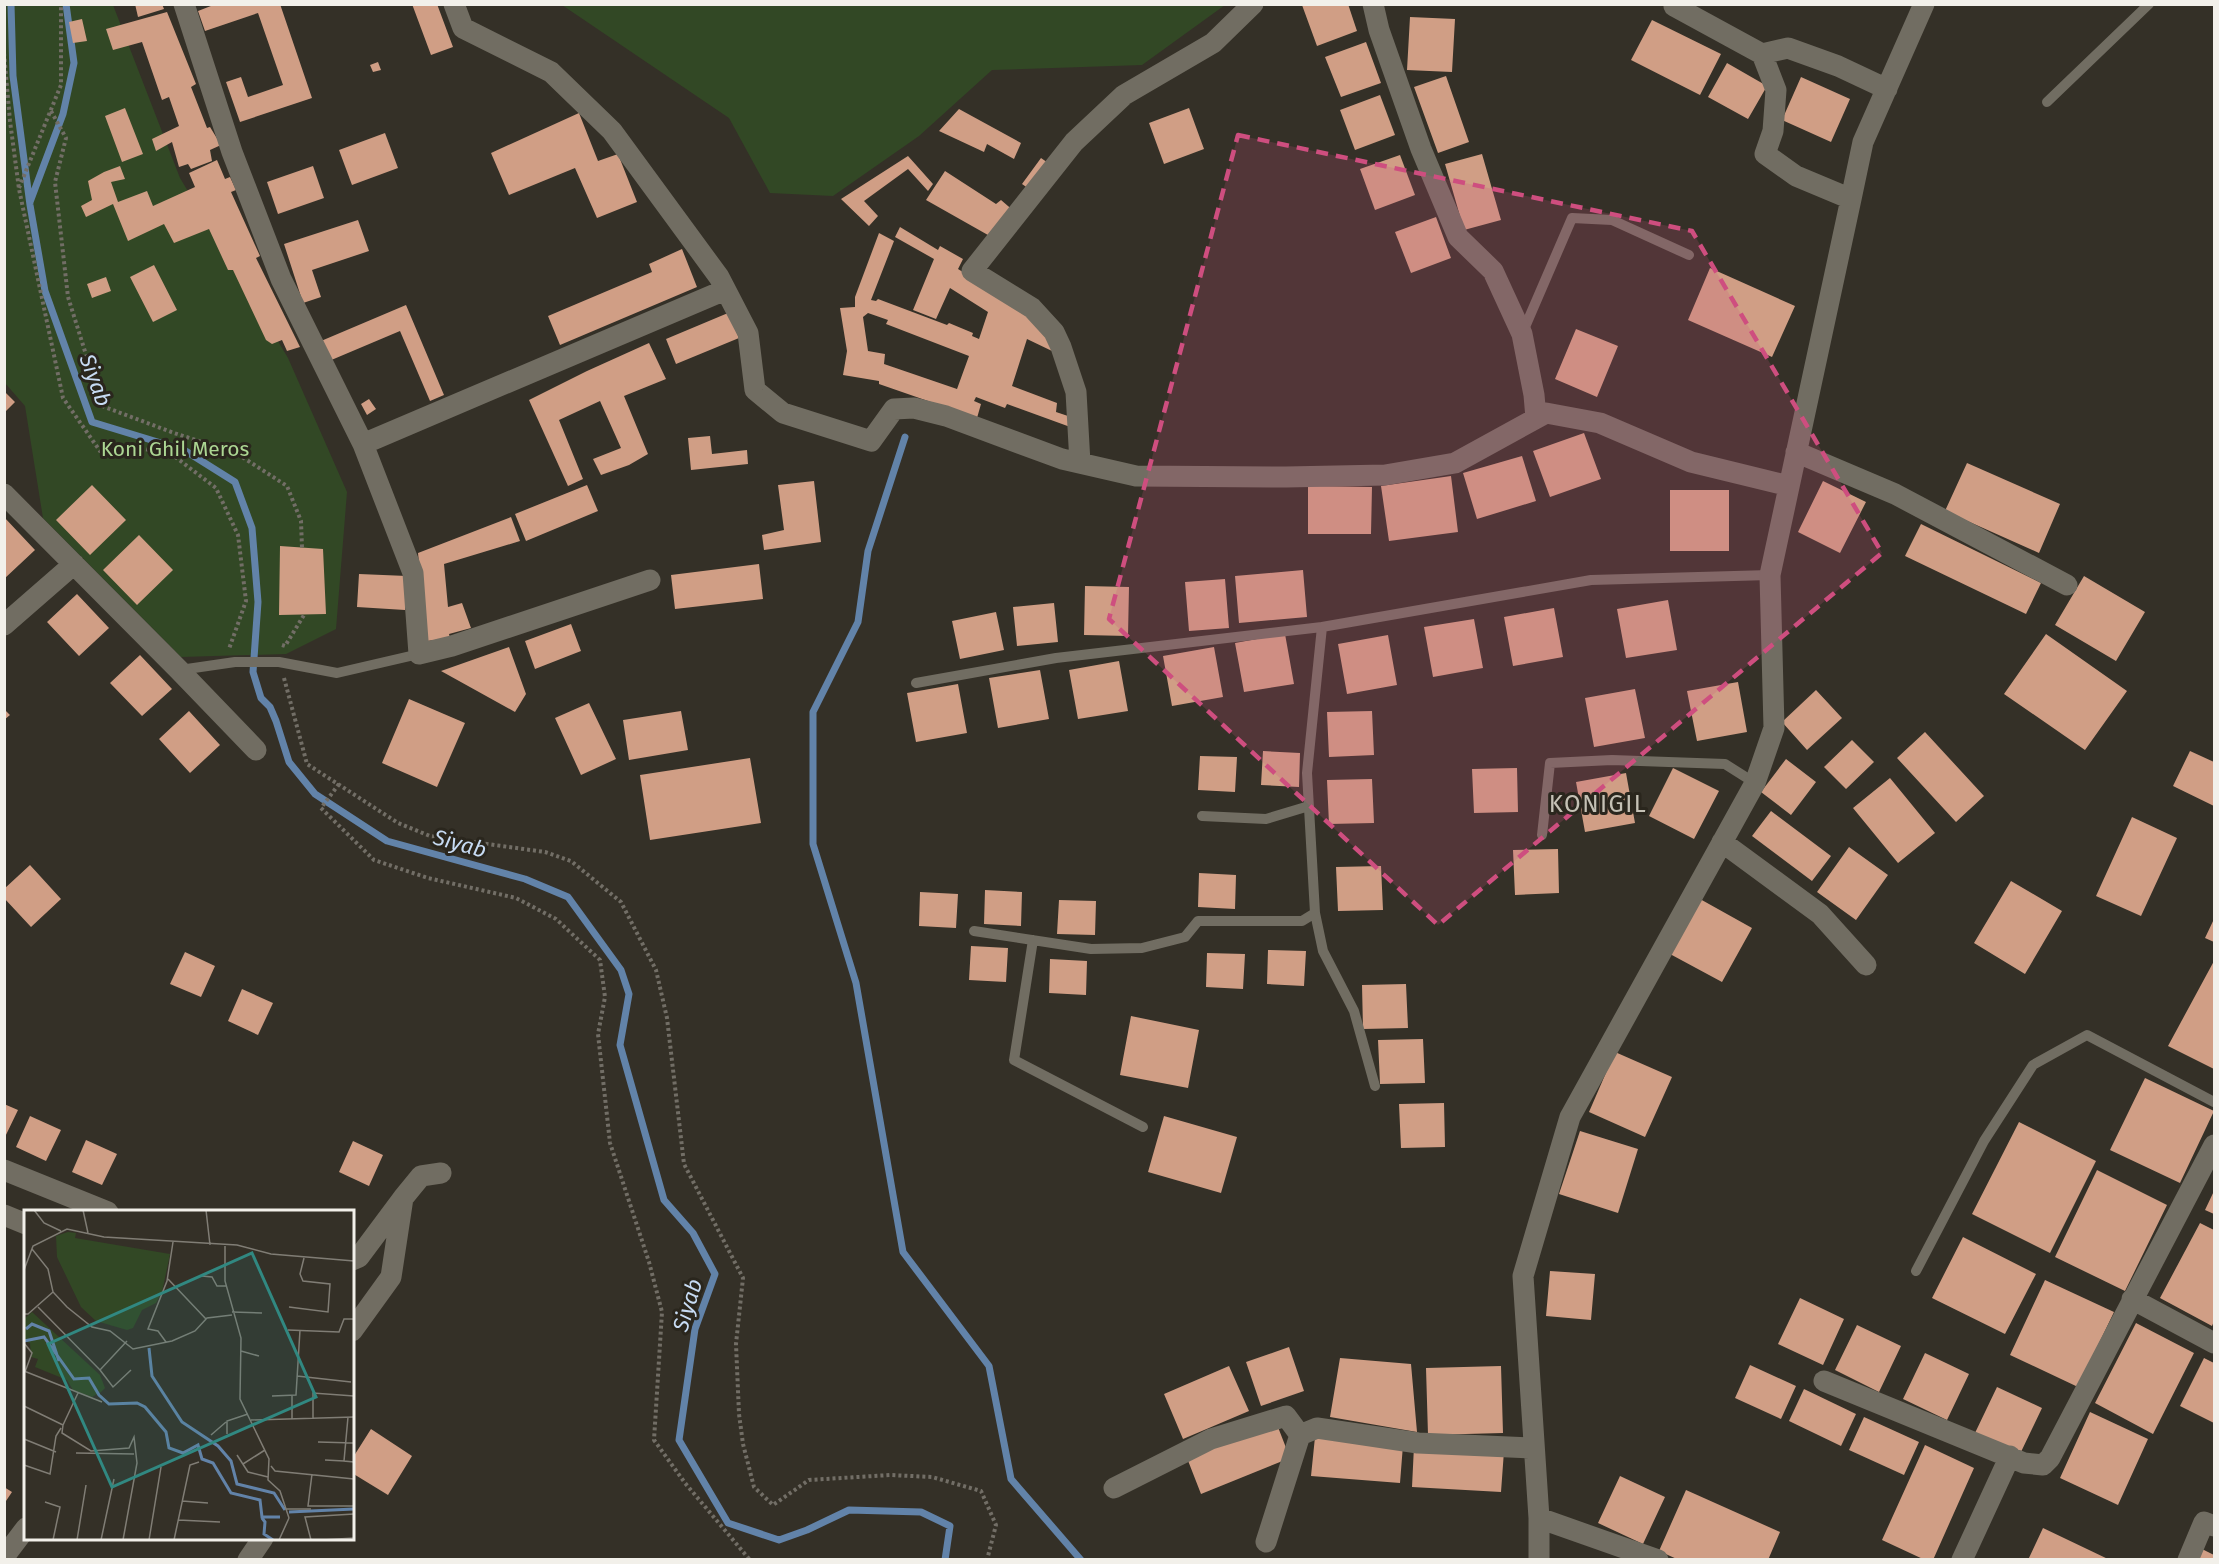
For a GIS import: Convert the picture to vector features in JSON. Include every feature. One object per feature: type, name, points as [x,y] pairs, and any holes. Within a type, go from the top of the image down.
[{"type":"street","points":[[184,4],[232,152],[281,279],[363,444],[414,573],[419,654],[452,646],[650,580]]},
{"type":"street","points":[[454,4],[463,28],[551,72],[612,131],[719,278],[748,333],[755,390],[783,413],[870,441],[894,409],[914,408],[946,416],[1062,459],[1136,476],[1286,477],[1385,475],[1455,463],[1546,412],[1600,423],[1691,462],[1789,486]]},
{"type":"street","points":[[1080,463],[1076,392],[1054,332],[1032,308],[972,271],[1074,142],[1124,95],[1213,43],[1253,4]]},
{"type":"street","points":[[1373,4],[1379,30],[1421,149],[1458,237],[1493,271],[1522,334],[1534,395],[1536,418]]},
{"type":"street","points":[[1539,1560],[1539,1518],[1523,1276],[1570,1117],[1755,783],[1774,728],[1770,574],[1863,142],[1924,4]]},
{"type":"street","points":[[1674,6],[1762,54],[1776,90],[1773,131],[1765,154],[1796,176],[1851,199]]},
{"type":"street","points":[[1762,54],[1788,48],[1839,66],[1887,89]]},
{"type":"street","points":[[363,444],[725,290]]},
{"type":"street","points":[[1796,453],[1895,494],[2067,585]]},
{"type":"street","points":[[4,494],[180,670],[256,750]]},
{"type":"street","points":[[4,625],[74,564]]},
{"type":"street","points":[[1722,842],[1820,914],[1866,965]]},
{"type":"street","points":[[1824,1381],[2034,1466],[2043,1465],[2050,1458],[2214,1145]]},
{"type":"street","points":[[4,1170],[103,1210]]},
{"type":"street","points":[[354,1259],[359,1257],[421,1176],[441,1173]]},
{"type":"street","points":[[354,1328],[391,1277],[403,1198]]},
{"type":"street","points":[[4,1215],[24,1223]]},
{"type":"street","points":[[2132,1299],[2214,1343]]},
{"type":"street","points":[[1114,1488],[1211,1439],[1286,1416],[1300,1435]]},
{"type":"street","points":[[1266,1542],[1300,1435],[1317,1428],[1418,1443],[1534,1448]]},
{"type":"street","points":[[1962,1560],[2010,1456]]},
{"type":"street","points":[[1539,1518],[1658,1560]]},
{"type":"street","points":[[2188,1560],[2204,1522],[2214,1526]]},
{"type":"street","points":[[4,1557],[24,1531]]},
{"type":"street","points":[[248,1560],[262,1540]]},
{"type":"lane","points":[[2047,102],[2149,4]]},
{"type":"lane","points":[[1522,334],[1572,218],[1612,220],[1689,255]]},
{"type":"lane","points":[[916,683],[1056,658],[1322,627],[1591,580],[1770,574]]},
{"type":"lane","points":[[1322,627],[1307,772],[1315,913],[1323,951],[1354,1011],[1375,1086]]},
{"type":"lane","points":[[180,670],[235,662],[279,662],[337,673],[419,654]]},
{"type":"lane","points":[[1542,835],[1550,763],[1612,760],[1725,764],[1755,783]]},
{"type":"lane","points":[[1202,816],[1266,819],[1309,806]]},
{"type":"lane","points":[[974,930],[1091,949],[1142,948],[1185,937],[1198,921],[1302,921],[1315,913]]},
{"type":"lane","points":[[1034,940],[1014,1060],[1143,1127]]},
{"type":"lane","points":[[1916,1271],[1984,1141],[2033,1065],[2087,1035],[2214,1102]]},
{"type":"path","points":[[19,189],[61,85],[61,4]]},
{"type":"path","points":[[4,53],[19,189],[63,398],[100,451],[132,446],[174,456],[216,488],[238,535],[246,601],[224,663]]},
{"type":"path","points":[[51,111],[66,138],[56,182],[68,297],[102,406],[236,453],[287,486],[301,521],[302,548]]},
{"type":"path","points":[[276,645],[285,646],[304,615]]},
{"type":"path","points":[[279,662],[307,764],[398,823],[430,836],[545,852],[571,861],[621,902],[656,970],[667,1018],[684,1164],[743,1278],[736,1344],[739,1414],[743,1444],[754,1487],[773,1505],[809,1480],[890,1475],[932,1477],[981,1491],[996,1525],[987,1560]]},
{"type":"path","points":[[339,784],[321,808],[374,860],[428,878],[516,898],[556,919],[600,960],[604,997],[598,1034],[610,1143],[649,1262],[662,1312],[654,1440],[685,1483],[750,1560]]},
{"type":"highlighted area","points":[[1238,135],[1692,231],[1882,553],[1438,925],[1109,619]]},
{"type":"green space","name":"Koni Ghil Meros","points":[[4,5],[113,5],[180,178],[288,358],[347,492],[336,629],[286,654],[181,657],[43,518],[25,406],[5,383]]},
{"type":"green space","points":[[562,5],[1225,5],[1142,65],[992,70],[919,136],[833,196],[770,193],[729,118]]},
{"type":"building","points":[[135,4],[162,4],[164,9],[138,17]]},
{"type":"building","points":[[216,4],[280,4],[312,98],[240,122],[226,82],[241,77],[248,97],[283,85],[258,13],[205,31],[198,11]]},
{"type":"building","points":[[412,4],[437,4],[453,47],[431,55]]},
{"type":"building","points":[[1348,4],[1357,31],[1317,46],[1302,5]]},
{"type":"building","points":[[167,12],[196,84],[191,87],[207,128],[210,127],[221,145],[210,150],[212,161],[191,169],[188,164],[179,167],[172,142],[156,151],[152,139],[179,126],[169,97],[162,100],[142,42],[113,50],[106,29]]},
{"type":"building","points":[[1410,17],[1455,19],[1452,72],[1407,70]]},
{"type":"building","points":[[82,19],[87,41],[73,43],[69,22]]},
{"type":"building","points":[[1652,20],[1721,54],[1700,95],[1631,60]]},
{"type":"building","points":[[1366,42],[1381,83],[1341,97],[1325,57]]},
{"type":"building","points":[[378,62],[381,70],[373,72],[370,65]]},
{"type":"building","points":[[1727,63],[1767,86],[1748,119],[1708,97]]},
{"type":"building","points":[[1446,76],[1469,142],[1438,153],[1414,87]]},
{"type":"building","points":[[1801,77],[1850,99],[1831,142],[1782,120]]},
{"type":"building","points":[[1380,95],[1395,135],[1355,150],[1340,110]]},
{"type":"building","points":[[125,108],[143,154],[122,162],[105,116]]},
{"type":"building","points":[[1189,108],[1204,149],[1164,164],[1149,123]]},
{"type":"building","points":[[959,109],[1021,143],[1014,159],[987,144],[984,152],[939,131]]},
{"type":"building","points":[[579,113],[598,161],[618,154],[637,202],[597,218],[575,168],[509,195],[491,153]]},
{"type":"building","points":[[385,133],[398,168],[352,185],[339,150]]},
{"type":"building","points":[[1482,154],[1501,220],[1464,230],[1445,164]]},
{"type":"building","points":[[1400,155],[1415,195],[1375,210],[1360,169]]},
{"type":"building","points":[[908,156],[933,184],[928,191],[908,169],[864,201],[878,216],[869,226],[841,199]]},
{"type":"building","points":[[1041,158],[1051,165],[1032,191],[1022,184]]},
{"type":"building","points":[[217,160],[225,179],[230,177],[236,190],[231,192],[260,256],[256,258],[300,347],[287,351],[282,340],[272,344],[266,340],[233,270],[228,270],[209,229],[174,243],[164,224],[128,241],[113,204],[86,217],[81,206],[92,200],[88,181],[120,166],[125,179],[111,182],[118,202],[147,191],[153,206],[195,187],[189,173]]},
{"type":"building","points":[[313,166],[324,198],[278,214],[267,182]]},
{"type":"building","points":[[945,171],[996,204],[1001,200],[1015,212],[995,239],[926,200]]},
{"type":"building","points":[[1436,217],[1451,258],[1411,273],[1395,232]]},
{"type":"building","points":[[358,220],[369,251],[312,270],[321,297],[303,303],[284,244]]},
{"type":"building","points":[[900,227],[938,250],[940,246],[963,259],[958,269],[1008,300],[1053,338],[1052,351],[1027,339],[1012,386],[1057,403],[1056,412],[1071,417],[1073,428],[1007,404],[1005,408],[976,397],[974,401],[981,404],[977,418],[879,384],[879,381],[843,375],[847,351],[840,308],[855,307],[855,297],[879,233],[894,241],[871,300],[878,299],[947,325],[949,323],[973,333],[972,336],[979,339],[988,312],[950,288],[936,319],[913,310],[934,259],[895,237]],"holes":[[[868,313],[888,320],[886,324],[969,356],[957,389],[884,364],[885,354],[868,351],[863,317]]]},
{"type":"building","points":[[682,249],[697,287],[560,345],[548,316],[652,272],[649,264]]},
{"type":"building","points":[[154,265],[177,310],[153,322],[130,277]]},
{"type":"building","points":[[1710,268],[1795,306],[1772,357],[1688,320]]},
{"type":"building","points":[[106,277],[111,291],[92,298],[87,284]]},
{"type":"building","points":[[406,305],[444,395],[430,401],[400,331],[329,361],[321,341]]},
{"type":"building","points":[[728,313],[739,338],[676,364],[666,339]]},
{"type":"building","points":[[1576,329],[1618,346],[1597,397],[1555,379]]},
{"type":"building","points":[[649,343],[666,379],[624,396],[648,454],[629,465],[601,475],[593,459],[621,448],[600,401],[559,420],[583,479],[568,486],[529,400]]},
{"type":"building","points":[[4,391],[15,402],[4,413]]},
{"type":"building","points":[[369,399],[376,409],[367,415],[361,404]]},
{"type":"building","points":[[1584,433],[1601,479],[1550,497],[1533,451]]},
{"type":"building","points":[[710,436],[712,454],[747,450],[748,464],[691,470],[688,438]]},
{"type":"building","points":[[1522,456],[1536,501],[1477,519],[1463,473]]},
{"type":"building","points":[[1967,463],[2060,504],[2039,553],[1945,511]]},
{"type":"building","points":[[1451,476],[1458,532],[1389,541],[1381,486]]},
{"type":"building","points":[[814,481],[821,542],[764,550],[762,535],[784,530],[778,485]]},
{"type":"building","points":[[1823,481],[1866,502],[1840,553],[1798,532]]},
{"type":"building","points":[[92,485],[126,520],[90,555],[56,520]]},
{"type":"building","points":[[587,485],[598,511],[526,541],[515,514]]},
{"type":"building","points":[[1308,486],[1372,487],[1371,534],[1308,534]]},
{"type":"building","points":[[1670,490],[1729,490],[1729,551],[1670,551]]},
{"type":"building","points":[[4,517],[35,550],[4,579]]},
{"type":"building","points":[[511,517],[520,541],[444,564],[448,607],[462,603],[471,628],[449,634],[450,638],[427,641],[418,553]]},
{"type":"building","points":[[1921,524],[2041,583],[2026,614],[1905,556]]},
{"type":"building","points":[[139,535],[173,570],[137,605],[103,570]]},
{"type":"building","points":[[280,546],[323,549],[326,614],[279,615]]},
{"type":"building","points":[[759,564],[763,599],[675,609],[671,575]]},
{"type":"building","points":[[1303,570],[1307,617],[1239,623],[1235,576]]},
{"type":"building","points":[[359,574],[407,576],[405,610],[357,607]]},
{"type":"building","points":[[2084,576],[2145,612],[2116,661],[2055,625]]},
{"type":"building","points":[[1225,579],[1229,628],[1189,631],[1185,582]]},
{"type":"building","points":[[1085,586],[1129,587],[1128,636],[1084,635]]},
{"type":"building","points":[[77,594],[109,628],[79,656],[47,622]]},
{"type":"building","points":[[1668,600],[1677,650],[1626,658],[1617,609]]},
{"type":"building","points":[[1054,603],[1058,642],[1017,646],[1013,607]]},
{"type":"building","points":[[1554,608],[1563,657],[1513,666],[1504,617]]},
{"type":"building","points":[[996,612],[1004,650],[960,659],[952,621]]},
{"type":"building","points":[[1474,619],[1483,668],[1433,677],[1424,627]]},
{"type":"building","points":[[571,624],[581,651],[535,669],[525,641]]},
{"type":"building","points":[[1285,634],[1294,684],[1244,692],[1235,643]]},
{"type":"building","points":[[2046,634],[2127,691],[2085,750],[2004,694]]},
{"type":"building","points":[[1388,635],[1397,685],[1347,694],[1338,644]]},
{"type":"building","points":[[509,647],[526,694],[515,712],[441,671]]},
{"type":"building","points":[[1214,647],[1223,697],[1172,706],[1163,656]]},
{"type":"building","points":[[140,655],[172,689],[142,716],[110,683]]},
{"type":"building","points":[[1119,661],[1128,711],[1078,719],[1069,670]]},
{"type":"building","points":[[1040,670],[1049,719],[998,728],[989,678]]},
{"type":"building","points":[[1738,682],[1747,732],[1697,741],[1687,691]]},
{"type":"building","points":[[958,684],[967,733],[916,742],[907,693]]},
{"type":"building","points":[[1635,689],[1645,738],[1594,747],[1585,698]]},
{"type":"building","points":[[1816,690],[1842,718],[1807,750],[1782,722]]},
{"type":"building","points":[[409,699],[465,723],[437,787],[382,763]]},
{"type":"building","points":[[589,703],[616,759],[581,775],[555,718]]},
{"type":"building","points":[[4,709],[10,715],[4,720]]},
{"type":"building","points":[[189,711],[220,745],[190,773],[159,739]]},
{"type":"building","points":[[681,711],[688,750],[629,760],[623,720]]},
{"type":"building","points":[[1372,711],[1374,755],[1329,757],[1327,712]]},
{"type":"building","points":[[1925,732],[1984,796],[1956,822],[1897,758]]},
{"type":"building","points":[[1852,740],[1874,762],[1846,789],[1824,767]]},
{"type":"building","points":[[1263,751],[1300,753],[1299,787],[1261,785]]},
{"type":"building","points":[[2190,751],[2214,762],[2214,806],[2173,786]]},
{"type":"building","points":[[1200,756],[1237,757],[1235,792],[1198,790]]},
{"type":"building","points":[[750,758],[761,823],[650,840],[640,775]]},
{"type":"building","points":[[1786,759],[1816,782],[1791,815],[1761,792]]},
{"type":"building","points":[[1517,768],[1518,812],[1474,813],[1472,769]]},
{"type":"building","points":[[1673,768],[1719,791],[1694,839],[1649,816]]},
{"type":"building","points":[[1626,773],[1635,823],[1585,832],[1576,782]]},
{"type":"building","points":[[1890,778],[1935,833],[1898,863],[1853,808]]},
{"type":"building","points":[[1372,779],[1374,823],[1329,824],[1327,780]]},
{"type":"building","points":[[1771,811],[1831,856],[1812,881],[1752,836]]},
{"type":"building","points":[[2132,817],[2177,838],[2141,916],[2096,896]]},
{"type":"building","points":[[1849,847],[1888,875],[1856,920],[1817,892]]},
{"type":"building","points":[[1558,849],[1559,893],[1515,895],[1513,850]]},
{"type":"building","points":[[30,865],[61,899],[31,927],[4,898],[4,889]]},
{"type":"building","points":[[1381,866],[1383,910],[1338,911],[1336,867]]},
{"type":"building","points":[[1199,873],[1236,875],[1235,909],[1198,907]]},
{"type":"building","points":[[2011,881],[2062,911],[2025,974],[1974,943]]},
{"type":"building","points":[[985,890],[1022,892],[1021,926],[984,924]]},
{"type":"building","points":[[920,892],[958,894],[956,928],[919,926]]},
{"type":"building","points":[[1700,899],[1752,928],[1722,982],[1670,954]]},
{"type":"building","points":[[1059,900],[1096,901],[1095,935],[1057,934]]},
{"type":"building","points":[[2214,919],[2214,942],[2205,938]]},
{"type":"building","points":[[971,946],[1008,948],[1006,982],[969,980]]},
{"type":"building","points":[[1268,950],[1306,951],[1304,986],[1267,984]]},
{"type":"building","points":[[185,952],[215,966],[201,997],[170,984]]},
{"type":"building","points":[[1207,953],[1245,954],[1243,989],[1206,987]]},
{"type":"building","points":[[1050,959],[1087,961],[1086,995],[1049,993]]},
{"type":"building","points":[[2214,961],[2214,1069],[2168,1046]]},
{"type":"building","points":[[1406,984],[1408,1028],[1363,1029],[1362,985]]},
{"type":"building","points":[[242,989],[273,1003],[258,1035],[228,1021]]},
{"type":"building","points":[[1131,1016],[1199,1030],[1188,1088],[1120,1075]]},
{"type":"building","points":[[1423,1039],[1425,1083],[1380,1084],[1378,1040]]},
{"type":"building","points":[[1615,1052],[1672,1077],[1645,1137],[1589,1112]]},
{"type":"building","points":[[2145,1078],[2214,1111],[2180,1183],[2110,1150]]},
{"type":"building","points":[[1444,1103],[1445,1147],[1401,1148],[1399,1104]]},
{"type":"building","points":[[4,1104],[18,1110],[4,1139]]},
{"type":"building","points":[[30,1116],[61,1130],[46,1161],[16,1147]]},
{"type":"building","points":[[1164,1116],[1237,1137],[1221,1193],[1148,1172]]},
{"type":"building","points":[[2019,1122],[2096,1161],[2050,1253],[1972,1214]]},
{"type":"building","points":[[1580,1131],[1638,1149],[1618,1213],[1559,1194]]},
{"type":"building","points":[[86,1140],[117,1154],[102,1185],[72,1172]]},
{"type":"building","points":[[353,1141],[383,1155],[369,1186],[339,1172]]},
{"type":"building","points":[[2097,1170],[2167,1205],[2125,1291],[2055,1257]]},
{"type":"building","points":[[2214,1191],[2214,1214],[2205,1210]]},
{"type":"building","points":[[2200,1223],[2214,1230],[2214,1321],[2212,1326],[2160,1298]]},
{"type":"building","points":[[1963,1237],[2036,1274],[2005,1334],[1932,1298]]},
{"type":"building","points":[[1550,1271],[1595,1274],[1591,1320],[1546,1316]]},
{"type":"building","points":[[2045,1280],[2114,1312],[2078,1387],[2010,1355]]},
{"type":"building","points":[[1800,1298],[1844,1319],[1823,1365],[1778,1344]]},
{"type":"building","points":[[2136,1323],[2194,1353],[2153,1434],[2095,1403]]},
{"type":"building","points":[[1857,1325],[1901,1346],[1879,1392],[1835,1370]]},
{"type":"building","points":[[1289,1347],[1304,1391],[1261,1406],[1246,1362]]},
{"type":"building","points":[[1925,1353],[1969,1374],[1947,1420],[1903,1399]]},
{"type":"building","points":[[1340,1358],[1411,1364],[1417,1432],[1330,1417]]},
{"type":"building","points":[[2204,1358],[2214,1363],[2214,1423],[2180,1406]]},
{"type":"building","points":[[1750,1365],[1796,1386],[1781,1419],[1735,1398]]},
{"type":"building","points":[[1229,1366],[1249,1411],[1183,1439],[1164,1394]]},
{"type":"building","points":[[1501,1366],[1503,1433],[1428,1435],[1426,1368]]},
{"type":"building","points":[[1997,1387],[2042,1408],[2020,1454],[1975,1433]]},
{"type":"building","points":[[1804,1389],[1856,1414],[1841,1446],[1789,1421]]},
{"type":"building","points":[[2090,1412],[2148,1439],[2118,1505],[2060,1478]]},
{"type":"building","points":[[1864,1417],[1919,1442],[1904,1475],[1849,1450]]},
{"type":"building","points":[[1276,1422],[1290,1458],[1201,1494],[1187,1458]]},
{"type":"building","points":[[371,1429],[412,1456],[388,1495],[354,1474],[354,1456]]},
{"type":"building","points":[[1315,1437],[1403,1445],[1400,1483],[1311,1476]]},
{"type":"building","points":[[1925,1445],[1974,1468],[1933,1560],[1925,1560],[1882,1540]]},
{"type":"building","points":[[1414,1446],[1504,1451],[1501,1492],[1412,1487]]},
{"type":"building","points":[[1620,1476],[1665,1497],[1643,1544],[1598,1523]]},
{"type":"building","points":[[4,1487],[12,1492],[4,1504]]},
{"type":"building","points":[[1686,1490],[1780,1532],[1768,1560],[1679,1560],[1659,1551]]},
{"type":"building","points":[[2043,1528],[2110,1560],[2028,1560]]},
{"type":"building","points":[[2200,1548],[2214,1555],[2214,1560],[2194,1560]]},
{"type":"waterway","name":"Siyab","points":[[11,4],[13,76],[30,205],[45,291],[92,422],[184,450],[235,482],[252,528],[258,602],[253,672],[261,698],[270,707],[276,721],[289,762],[315,794],[387,841],[525,879],[568,897],[621,970],[629,994],[620,1045],[664,1200],[693,1233],[715,1274],[695,1329],[679,1440],[728,1523],[779,1540],[807,1530],[849,1510],[921,1512],[950,1526],[945,1560]]},
{"type":"waterway","points":[[30,202],[63,114],[74,63],[66,4]]},
{"type":"waterway","points":[[905,437],[868,551],[858,622],[813,712],[813,844],[856,983],[903,1252],[989,1366],[1011,1479],[1081,1560]]},
{"type":"district","name":"KONIGIL","points":[[1598,804]]}]
